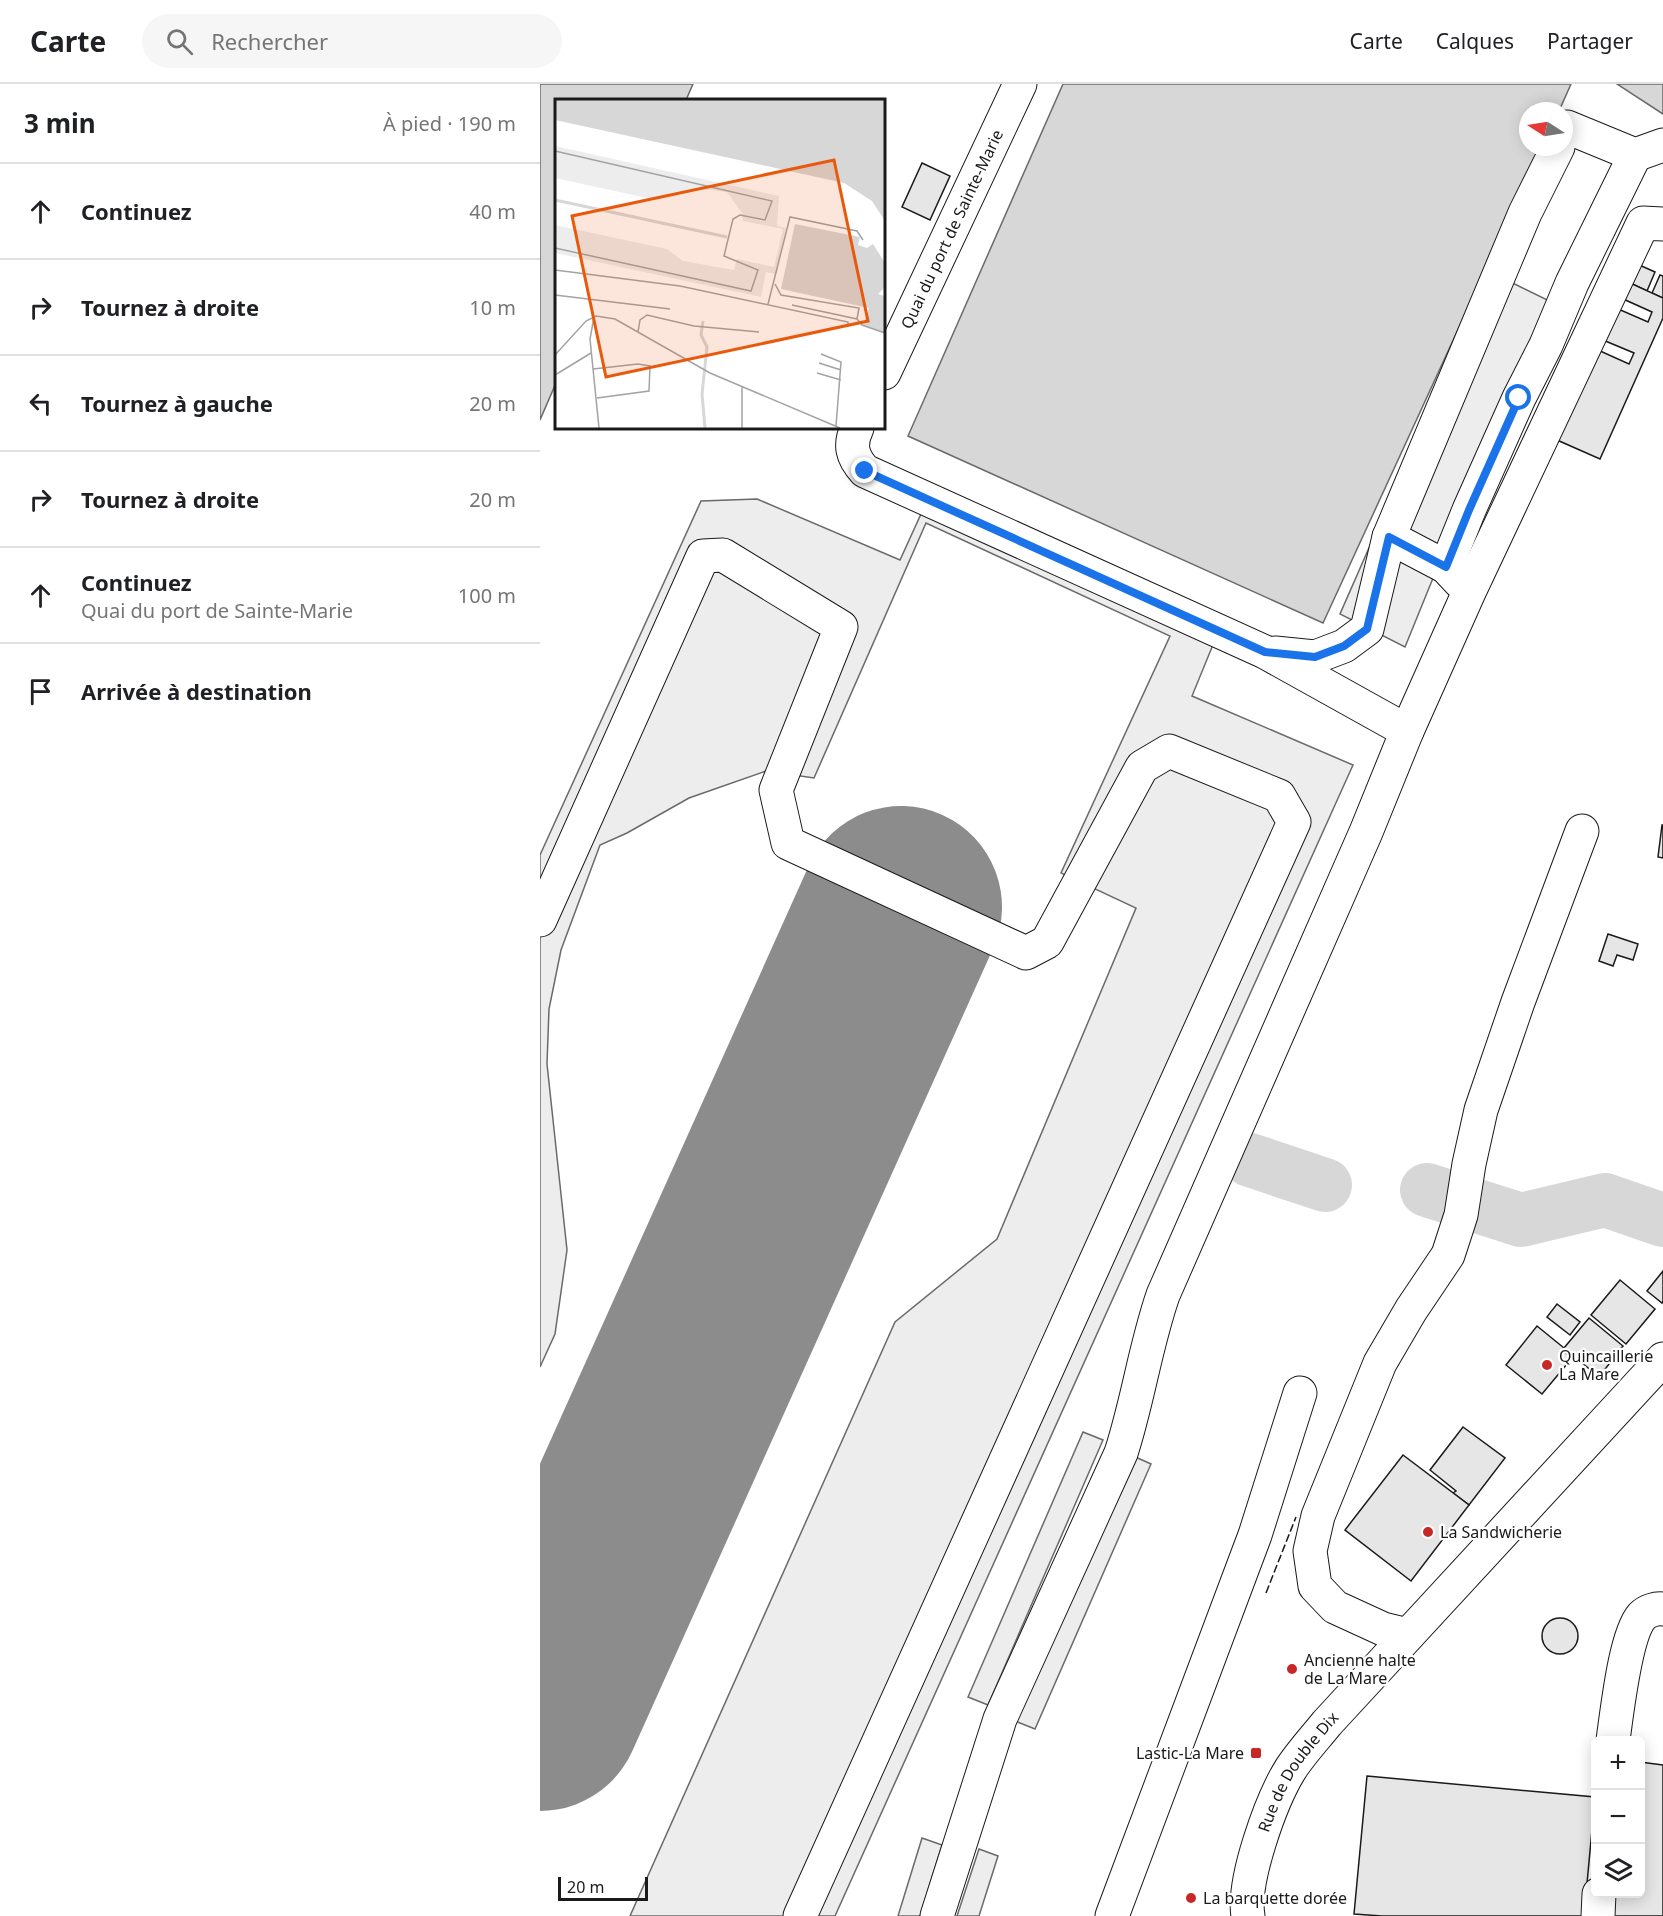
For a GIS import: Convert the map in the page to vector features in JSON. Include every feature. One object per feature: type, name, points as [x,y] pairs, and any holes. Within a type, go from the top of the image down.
[{"type":"street","name":"Quai du port de Sainte-Marie","points":[[885,371],[1020,84]]},
{"type":"street","points":[[1446,567],[1469,510],[1519,398],[1546,345],[1572,283],[1649,150],[1573,129]]},
{"type":"street","points":[[1265,652],[1315,657],[1344,646],[1367,629],[1389,537],[1525,213],[1554,156]]},
{"type":"street","points":[[937,1916],[1000,1719],[1121,1453],[1129,1429],[1151,1330],[1163,1295],[1469,592],[1643,223],[1663,224]]},
{"type":"street","points":[[857,429],[851,444],[855,460],[865,471],[1265,652],[1407,731]]},
{"type":"street","points":[[1389,537],[1446,567],[1469,592]]},
{"type":"street","points":[[540,920],[704,556],[723,555],[841,627],[776,790],[788,843],[1026,953],[1047,942],[1142,767],[1169,751],[1279,796],[1294,822],[800,1916]]},
{"type":"street","points":[[1408,1635],[1383,1629],[1335,1607],[1315,1586],[1310,1551],[1318,1516],[1380,1363],[1411,1310],[1448,1255],[1461,1215],[1481,1110],[1518,1002],[1582,831]]},
{"type":"street","name":"Rue de Double Dix","points":[[1249,1914],[1247,1894],[1257,1853],[1271,1809],[1290,1770],[1327,1723],[1663,1359]]},
{"type":"street","points":[[1112,1916],[1255,1535],[1300,1393]]},
{"type":"street","points":[[1614,1736],[1632,1636],[1642,1616],[1657,1608],[1663,1609]]},
{"type":"street","points":[[1598,1916],[1599,1898]]},
{"type":"shaded area","points":[[540,84],[693,84],[686,99],[555,99],[555,385],[540,420]]},
{"type":"shaded area","points":[[1063,84],[1571,84],[1563,102],[1519,102],[1519,156],[1538,156],[1323,623],[908,436]]},
{"type":"shaded area","points":[[1617,84],[1663,84],[1663,114]]},
{"type":"shaded area","points":[[1490,272],[1574,313],[1451,534],[1405,647],[1340,614]]},
{"type":"shaded area","points":[[757,499],[900,560],[926,503],[1217,635],[1192,696],[1353,765],[835,1916],[630,1916],[895,1322],[997,1239],[1136,908],[1061,873],[1170,636],[926,523],[814,778],[766,771],[689,798],[627,833],[600,845],[561,950],[549,1009],[547,1064],[567,1250],[555,1334],[540,1367],[540,855],[701,501]]},
{"type":"shaded area","points":[[1083,1432],[1103,1440],[988,1705],[968,1697]]},
{"type":"shaded area","points":[[1131,1455],[1151,1464],[1035,1729],[1015,1721]]},
{"type":"shaded area","points":[[922,1838],[942,1845],[920,1916],[898,1916]]},
{"type":"shaded area","points":[[979,1849],[998,1856],[979,1916],[957,1916]]},
{"type":"building","points":[[922,163],[950,176],[930,220],[902,207]]},
{"type":"building","points":[[1637,264],[1655,272],[1647,291],[1628,282]]},
{"type":"building","points":[[1660,275],[1663,276],[1663,298],[1652,293]]},
{"type":"building","points":[[1628,282],[1663,298],[1663,318],[1600,459],[1557,440],[1598,350],[1629,364],[1634,353],[1603,340],[1616,308],[1648,322],[1652,312],[1621,298]]},
{"type":"building","points":[[1663,825],[1663,858],[1658,857]]},
{"type":"building","points":[[1608,934],[1638,944],[1633,960],[1617,955],[1613,966],[1599,961]]},
{"type":"building","points":[[1663,1271],[1663,1301],[1662,1303],[1647,1291]]},
{"type":"building","points":[[1620,1280],[1655,1309],[1626,1344],[1591,1315]]},
{"type":"building","points":[[1557,1304],[1580,1322],[1570,1335],[1547,1317]]},
{"type":"building","points":[[1589,1318],[1623,1346],[1599,1377],[1564,1348]]},
{"type":"building","points":[[1537,1326],[1564,1348],[1562,1350],[1572,1358],[1542,1394],[1506,1365]]},
{"type":"building","points":[[1463,1427],[1505,1458],[1469,1505],[1430,1470]]},
{"type":"building","points":[[1403,1455],[1469,1505],[1411,1581],[1345,1530]]},
{"type":"building","points":[[1560,1618],[1573,1623],[1578,1636],[1573,1649],[1560,1654],[1547,1649],[1542,1636],[1547,1623]]},
{"type":"building","points":[[1645,1763],[1663,1765],[1663,1916],[1611,1916],[1613,1898],[1645,1898]]},
{"type":"building","points":[[1367,1776],[1591,1797],[1591,1840],[1584,1916],[1354,1914]]},
{"type":"waterway","points":[[1250,1160],[1325,1185]]},
{"type":"waterway","points":[[1427,1190],[1521,1220],[1605,1200],[1663,1220]]},
{"type":"runway","points":[[540,1710],[901,907]]},
{"type":"fence","points":[[1266,1593],[1296,1517]]},
{"type":"place","name":"Quincaillerie La Mare","points":[[1547,1365]]},
{"type":"place","name":"La Sandwicherie","points":[[1428,1532]]},
{"type":"place","name":"Ancienne halte de La Mare","points":[[1292,1669]]},
{"type":"place","name":"Lastic-La Mare","points":[[1256,1753]]},
{"type":"place","name":"La barquette dorée","points":[[1191,1898]]},
{"type":"route","points":[[865,471],[1265,652],[1315,657],[1344,646],[1367,629],[1389,537],[1446,567],[1519,398]]}]
